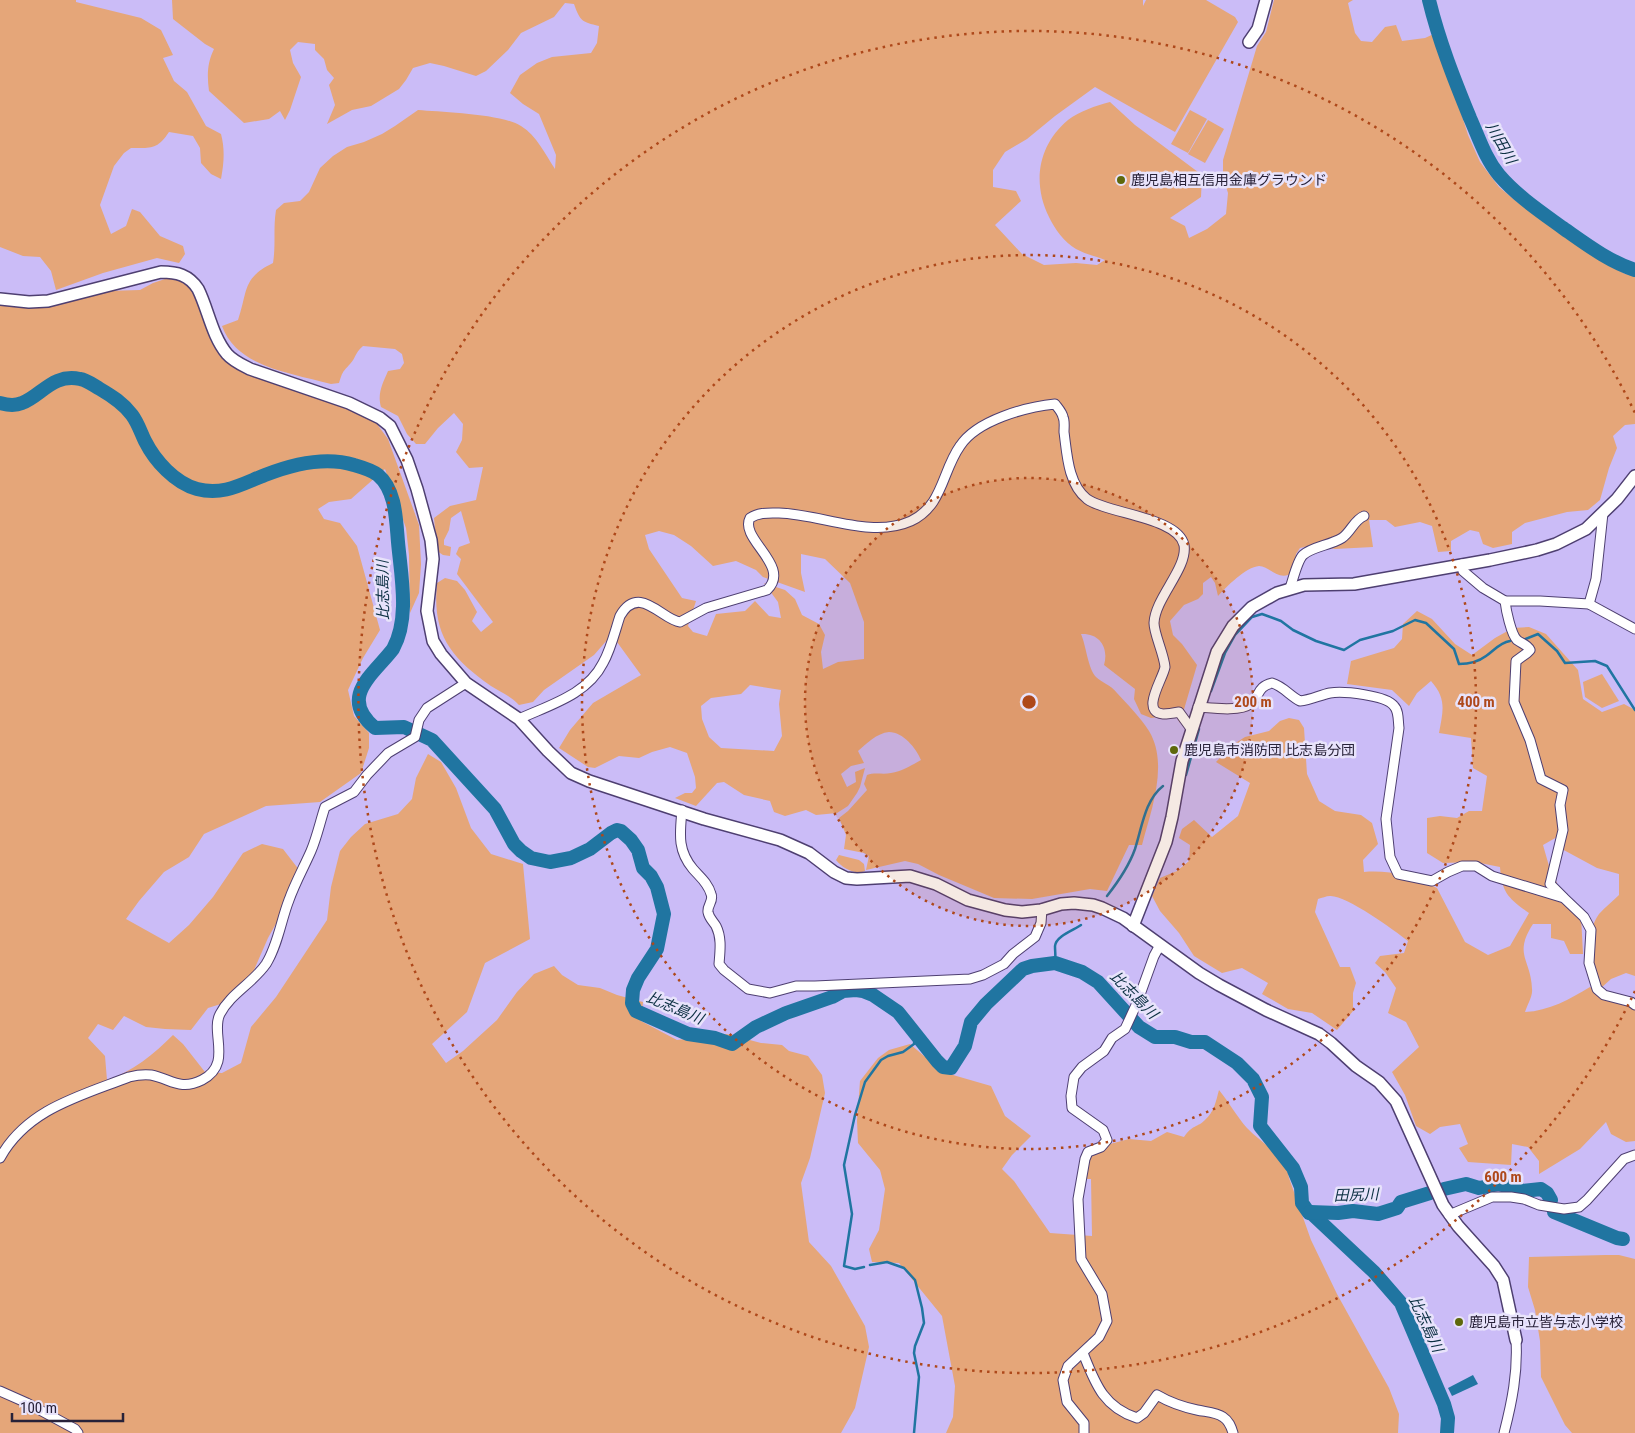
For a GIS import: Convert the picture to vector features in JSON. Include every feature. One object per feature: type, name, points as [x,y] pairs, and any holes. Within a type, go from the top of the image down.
[{"type":"street","points":[[1248,42],[1258,29],[1266,0]]},
{"type":"street","points":[[0,299],[29,302],[48,301],[161,272],[179,273],[193,281],[221,345],[236,362],[250,369],[349,403],[380,418],[390,426],[407,460],[418,489],[431,540],[433,559],[427,611],[433,640],[441,654],[466,683],[518,719],[571,773],[718,823],[780,840],[809,853],[834,872],[846,878],[910,876],[936,884],[968,900],[987,906],[1022,912],[1042,910],[1061,904],[1093,905],[1118,915],[1198,973],[1234,994],[1319,1034],[1331,1043],[1356,1066],[1380,1082],[1389,1091],[1399,1107],[1449,1215],[1472,1244],[1494,1266],[1503,1280],[1516,1340],[1518,1361],[1504,1433]]},
{"type":"street","points":[[518,719],[574,694],[592,680],[606,657],[620,616],[623,611],[632,605],[643,603],[653,606],[673,621],[680,622],[706,608],[767,590],[774,576],[768,558],[750,532],[748,525],[750,518],[754,515],[768,513],[802,514],[862,526],[882,527],[912,520],[930,507],[938,494],[958,447],[971,433],[998,419],[1029,409],[1056,404],[1064,418],[1067,456],[1073,479],[1079,490],[1088,499],[1103,506],[1165,525],[1184,543],[1183,559],[1158,608],[1154,623],[1165,667],[1152,702],[1152,708],[1155,712],[1162,714],[1179,712],[1192,730]]},
{"type":"street","points":[[1133,926],[1166,842],[1182,762],[1217,652],[1233,626],[1252,607],[1272,595],[1304,585],[1354,584],[1537,550],[1556,544],[1586,529],[1617,499],[1635,476]]},
{"type":"street","points":[[1590,604],[1596,580],[1603,513]]},
{"type":"street","points":[[1290,588],[1302,556],[1343,537],[1364,516]]},
{"type":"street","points":[[1462,564],[1463,571],[1483,588],[1505,601],[1590,604],[1635,629]]},
{"type":"street","points":[[1505,601],[1506,611],[1516,639],[1528,646],[1530,650],[1516,661],[1514,702],[1530,740],[1541,779],[1563,790],[1560,805],[1563,830],[1550,884],[1584,917],[1592,930],[1589,963],[1597,989],[1604,995],[1631,1002],[1635,1005]]},
{"type":"street","points":[[1198,707],[1243,708],[1252,703],[1259,689],[1272,682],[1280,685],[1300,701],[1330,694],[1345,693],[1387,700],[1394,706],[1398,716],[1399,728],[1386,819],[1390,857],[1398,874],[1432,881],[1462,866],[1476,866],[1492,876],[1564,898]]},
{"type":"street","points":[[0,1158],[15,1135],[29,1122],[56,1106],[140,1074],[152,1075],[175,1084],[184,1085],[203,1079],[211,1074],[219,1057],[217,1023],[219,1015],[228,1003],[265,965],[272,953],[288,900],[312,850],[325,808],[354,792],[388,753],[415,737],[419,720],[426,708],[466,683]]},
{"type":"street","points":[[682,810],[679,842],[684,856],[693,869],[704,879],[712,895],[708,911],[720,938],[721,946],[718,964],[748,989],[758,992],[770,993],[796,986],[970,979],[1004,964],[1013,954],[1035,937],[1041,923],[1042,910]]},
{"type":"street","points":[[1084,1433],[1084,1423],[1068,1402],[1063,1380],[1068,1366],[1099,1337],[1107,1321],[1102,1294],[1081,1259],[1078,1199],[1088,1152],[1101,1147],[1107,1140],[1103,1130],[1072,1108],[1072,1083],[1082,1066],[1104,1051],[1112,1038],[1125,1029],[1160,945]]},
{"type":"street","points":[[1449,1215],[1492,1197],[1524,1199],[1539,1205],[1564,1209],[1579,1206],[1587,1200],[1624,1159],[1635,1155]]},
{"type":"street","points":[[1083,1353],[1095,1383],[1114,1407],[1120,1411],[1137,1418],[1144,1413],[1157,1395],[1167,1401],[1216,1413],[1224,1417],[1230,1424],[1233,1433]]},
{"type":"street","points":[[0,1391],[27,1403],[75,1429],[78,1433]]},
{"type":"shaded area","points":[[0,0],[76,0],[76,2],[141,18],[161,30],[173,55],[163,58],[174,81],[187,92],[206,126],[221,134],[224,156],[221,179],[211,174],[201,163],[200,148],[193,136],[169,132],[161,142],[153,147],[131,148],[124,153],[114,166],[100,205],[111,234],[126,226],[132,209],[140,212],[160,236],[183,246],[185,254],[179,263],[157,258],[103,273],[56,290],[51,271],[40,257],[23,256],[0,247]]},
{"type":"shaded area","points":[[172,0],[1143,0],[1143,6],[1146,0],[1206,0],[1235,17],[1238,22],[1175,132],[1095,87],[1027,139],[1005,152],[993,170],[993,187],[1016,191],[1021,201],[995,225],[1022,254],[1044,265],[1076,263],[1097,265],[1105,260],[1079,251],[1068,243],[1054,226],[1044,204],[1040,178],[1041,165],[1044,153],[1058,130],[1068,120],[1078,114],[1110,102],[1135,125],[1202,175],[1201,197],[1170,218],[1185,226],[1189,238],[1207,229],[1226,214],[1228,193],[1223,177],[1223,160],[1257,46],[1266,32],[1274,0],[1353,0],[1348,3],[1355,33],[1361,41],[1372,42],[1385,27],[1396,25],[1402,41],[1425,38],[1436,33],[1468,135],[1480,162],[1499,187],[1517,202],[1560,219],[1596,257],[1625,274],[1635,275],[1635,424],[1625,425],[1613,436],[1617,448],[1600,500],[1588,510],[1567,512],[1525,523],[1512,532],[1512,544],[1493,548],[1483,544],[1479,532],[1470,530],[1451,541],[1451,551],[1438,552],[1432,526],[1420,522],[1395,527],[1386,520],[1369,520],[1373,547],[1335,549],[1313,545],[1300,548],[1296,554],[1294,571],[1289,575],[1280,575],[1259,566],[1254,567],[1237,578],[1218,596],[1215,583],[1211,577],[1203,583],[1203,594],[1198,599],[1184,605],[1170,621],[1173,635],[1197,665],[1180,723],[1175,715],[1151,718],[1141,714],[1134,699],[1135,689],[1104,665],[1105,653],[1102,643],[1093,636],[1081,634],[1093,673],[1098,679],[1115,690],[1142,721],[1155,744],[1158,758],[1156,788],[1142,845],[1129,845],[1107,891],[1090,889],[1032,899],[994,898],[918,864],[905,861],[866,870],[869,856],[864,853],[844,849],[846,835],[839,818],[867,790],[864,784],[867,775],[888,774],[907,768],[921,760],[916,751],[904,738],[894,733],[885,733],[876,737],[858,751],[864,763],[851,766],[841,774],[847,787],[856,782],[855,772],[865,768],[857,793],[848,806],[837,813],[816,815],[806,810],[785,816],[774,812],[770,801],[744,795],[724,782],[717,783],[696,806],[675,798],[685,793],[692,793],[696,788],[695,777],[687,753],[670,747],[639,758],[619,756],[595,768],[588,767],[559,748],[570,730],[593,703],[641,675],[617,642],[608,639],[594,655],[544,690],[533,702],[519,705],[465,665],[447,643],[441,630],[436,601],[437,583],[445,578],[457,581],[465,590],[477,612],[472,621],[481,632],[493,622],[457,574],[461,559],[456,554],[459,547],[470,543],[461,511],[451,518],[449,530],[444,540],[444,545],[451,547],[450,556],[443,555],[437,551],[434,518],[450,506],[476,500],[483,467],[469,468],[456,452],[462,440],[463,424],[454,413],[425,444],[416,444],[407,434],[398,416],[381,407],[380,393],[388,371],[400,369],[404,363],[402,354],[395,349],[363,346],[343,372],[339,383],[331,384],[284,372],[253,360],[229,340],[222,326],[238,320],[245,293],[251,280],[256,274],[273,263],[276,210],[284,203],[300,201],[309,192],[320,168],[333,156],[347,147],[382,134],[418,110],[472,114],[512,122],[521,126],[532,135],[555,169],[556,155],[539,114],[510,93],[520,75],[537,63],[552,57],[591,53],[597,43],[599,26],[582,20],[574,4],[565,3],[554,17],[521,33],[508,50],[486,71],[476,76],[430,63],[413,68],[399,89],[371,106],[352,110],[327,124],[335,105],[329,85],[334,78],[327,70],[324,59],[315,50],[315,44],[298,42],[290,50],[293,63],[301,77],[285,120],[280,111],[269,119],[244,123],[209,91],[208,70],[214,49],[173,19]],"holes":[[[659,531],[674,535],[691,546],[713,566],[736,561],[756,570],[763,577],[805,592],[801,573],[801,554],[825,559],[850,583],[864,622],[864,659],[838,662],[823,669],[821,652],[825,635],[819,624],[802,615],[795,599],[785,590],[764,583],[778,602],[781,618],[769,616],[755,601],[745,611],[716,614],[707,636],[693,632],[688,626],[696,601],[682,598],[649,549],[645,535]],[[750,685],[781,690],[779,704],[782,736],[774,751],[721,748],[709,737],[702,719],[701,706],[711,698],[741,694]]]},
{"type":"shaded area","points":[[1190,110],[1207,119],[1188,153],[1171,144]]},
{"type":"shaded area","points":[[1208,120],[1224,129],[1205,163],[1188,154]]},
{"type":"shaded area","points":[[168,278],[177,279],[190,287],[217,329],[219,355],[232,364],[355,408],[374,420],[388,439],[419,525],[421,564],[419,593],[410,613],[409,555],[406,528],[385,469],[351,499],[329,502],[318,509],[324,519],[340,523],[357,546],[380,630],[363,658],[348,690],[354,716],[369,733],[369,748],[361,773],[320,802],[266,806],[204,834],[189,857],[164,872],[139,901],[126,919],[169,943],[189,925],[213,897],[243,853],[262,844],[283,849],[303,875],[268,938],[251,977],[224,1003],[208,1008],[191,1030],[146,1027],[124,1016],[113,1030],[98,1024],[88,1038],[105,1056],[107,1080],[142,1062],[173,1035],[183,1044],[205,1072],[222,1073],[241,1063],[251,1027],[276,997],[327,920],[331,887],[340,851],[365,824],[398,814],[412,799],[416,778],[428,754],[441,762],[456,788],[471,828],[491,854],[523,864],[530,939],[485,963],[467,1012],[432,1044],[446,1063],[463,1051],[497,1020],[517,992],[534,974],[554,966],[562,975],[578,985],[600,988],[643,1002],[641,1021],[677,1040],[727,1034],[761,1043],[782,1045],[789,1051],[808,1056],[822,1075],[825,1093],[810,1158],[801,1183],[809,1242],[831,1266],[865,1326],[869,1347],[855,1408],[841,1433],[0,1433],[0,302],[48,304],[79,299],[106,291],[140,290]]},
{"type":"shaded area","points":[[1417,611],[1432,619],[1455,644],[1472,655],[1495,638],[1513,628],[1529,627],[1546,634],[1578,670],[1583,699],[1602,712],[1624,704],[1635,710],[1635,976],[1626,973],[1611,979],[1601,988],[1591,951],[1594,923],[1599,914],[1619,895],[1619,874],[1597,868],[1560,848],[1557,837],[1543,845],[1549,866],[1557,883],[1550,898],[1566,905],[1581,916],[1583,954],[1570,954],[1564,941],[1551,938],[1551,924],[1533,924],[1527,934],[1524,950],[1532,992],[1525,1012],[1551,1007],[1590,987],[1606,999],[1635,1005],[1635,1141],[1626,1142],[1611,1134],[1606,1122],[1580,1149],[1539,1174],[1539,1161],[1528,1147],[1512,1144],[1511,1165],[1468,1162],[1459,1148],[1468,1144],[1460,1124],[1440,1127],[1430,1134],[1416,1126],[1405,1095],[1392,1072],[1419,1047],[1406,1022],[1388,1013],[1396,988],[1385,972],[1375,963],[1380,956],[1404,953],[1408,941],[1392,929],[1347,901],[1330,896],[1318,899],[1315,912],[1340,967],[1350,967],[1356,983],[1353,993],[1353,1011],[1337,1030],[1312,1013],[1288,1009],[1262,994],[1268,983],[1242,968],[1222,973],[1194,956],[1179,933],[1160,911],[1152,896],[1160,878],[1177,871],[1189,861],[1190,845],[1179,838],[1182,829],[1194,820],[1212,837],[1238,816],[1250,783],[1216,762],[1231,746],[1245,737],[1269,731],[1280,721],[1289,718],[1299,720],[1304,728],[1307,774],[1319,801],[1335,811],[1361,815],[1372,823],[1378,844],[1363,860],[1364,872],[1383,872],[1401,875],[1437,888],[1465,942],[1488,955],[1510,946],[1529,913],[1507,894],[1502,883],[1500,867],[1475,862],[1443,863],[1427,853],[1427,818],[1440,816],[1457,818],[1469,811],[1482,811],[1487,776],[1473,768],[1471,738],[1439,733],[1442,700],[1431,681],[1417,693],[1409,706],[1392,690],[1347,684],[1351,661],[1394,648],[1402,639],[1403,624]]},
{"type":"shaded area","points":[[1602,674],[1619,701],[1602,708],[1585,697],[1583,682]]},
{"type":"shaded area","points":[[839,855],[859,860],[864,864],[865,871],[857,872],[845,868],[836,860]]},
{"type":"shaded area","points":[[910,1044],[924,1056],[953,1075],[991,1086],[1005,1116],[1031,1136],[1012,1155],[1002,1169],[1014,1181],[1050,1233],[1092,1236],[1091,1179],[1085,1179],[1090,1155],[1110,1144],[1129,1139],[1151,1141],[1167,1132],[1184,1137],[1211,1113],[1219,1090],[1247,1128],[1278,1156],[1287,1170],[1311,1240],[1337,1294],[1389,1388],[1399,1414],[1398,1433],[946,1433],[953,1417],[955,1386],[942,1316],[899,1263],[872,1262],[869,1249],[879,1230],[885,1189],[880,1170],[858,1143],[857,1121],[860,1081],[878,1058],[889,1050]]},
{"type":"shaded area","points":[[1619,1255],[1635,1259],[1635,1433],[1572,1433],[1565,1425],[1541,1377],[1540,1341],[1535,1310],[1528,1287],[1529,1257]]},
{"type":"water","points":[[1473,1375],[1478,1384],[1452,1396],[1448,1388]]},
{"type":"waterway","name":"川田川","points":[[1429,0],[1442,45],[1464,103],[1486,155],[1499,175],[1530,203],[1580,240],[1606,257],[1635,270]]},
{"type":"waterway","name":"比志島川","points":[[0,403],[17,405],[29,400],[48,386],[62,379],[85,380],[109,394],[125,407],[134,418],[149,449],[166,470],[181,482],[206,491],[232,488],[265,475],[309,462],[343,462],[370,470],[378,475],[384,481],[394,506],[403,610],[398,637],[393,649],[369,677],[359,696],[359,706],[364,717],[375,728],[404,727],[432,740],[495,809],[514,844],[531,858],[550,862],[571,858],[590,849],[617,830],[621,831],[631,840],[638,850],[643,868],[651,876],[657,887],[664,914],[657,949],[638,978],[633,990],[632,1003],[636,1011],[688,1034],[715,1038],[732,1044],[756,1027],[786,1013],[832,997],[843,991],[863,991],[873,995],[898,1012],[937,1061],[943,1067],[951,1068],[965,1046],[971,1022],[986,1004],[1023,969],[1055,963],[1082,972],[1098,982],[1139,1027],[1155,1037],[1175,1037],[1191,1042],[1205,1042],[1237,1063],[1253,1079],[1262,1097],[1260,1126],[1293,1168],[1301,1187],[1302,1203],[1309,1213],[1374,1272],[1401,1303],[1444,1404],[1448,1418],[1447,1433]]},
{"type":"waterway","points":[[1211,691],[1225,653],[1235,635],[1252,617],[1262,614],[1281,621],[1293,630],[1316,641],[1344,650],[1360,640],[1393,631],[1415,620],[1426,623],[1454,649],[1459,664],[1480,660],[1500,645],[1510,641]]},
{"type":"waterway","points":[[1523,640],[1538,634],[1557,651],[1565,663],[1595,661],[1607,666],[1635,710]]},
{"type":"waterway","points":[[1186,775],[1199,729]]},
{"type":"waterway","points":[[1107,896],[1130,862],[1148,806],[1163,786]]},
{"type":"waterway","points":[[1055,963],[1055,946],[1058,939],[1081,925]]},
{"type":"waterway","points":[[864,1267],[855,1269],[844,1266],[852,1214],[844,1165],[855,1115],[865,1082],[881,1060],[903,1052],[914,1044],[915,1035]]},
{"type":"waterway","name":"田尻川","points":[[1444,1189],[1466,1184],[1479,1188],[1499,1184],[1523,1191],[1541,1189],[1547,1193],[1551,1200]]},
{"type":"waterway","name":"田尻川","points":[[1310,1212],[1338,1213],[1353,1211],[1378,1214],[1397,1208],[1401,1202],[1430,1193]]},
{"type":"waterway","name":"田尻川","points":[[1554,1212],[1623,1239]]},
{"type":"waterway","points":[[870,1265],[887,1262],[904,1268],[915,1280],[924,1323],[914,1353],[919,1377],[914,1433]]},
{"type":"place","name":"鹿児島相互信用金庫グラウンド","points":[[1121,180]]},
{"type":"place","name":"鹿児島市消防団 比志島分団","points":[[1174,750]]},
{"type":"place","name":"鹿児島市立皆与志小学校","points":[[1459,1322]]}]
